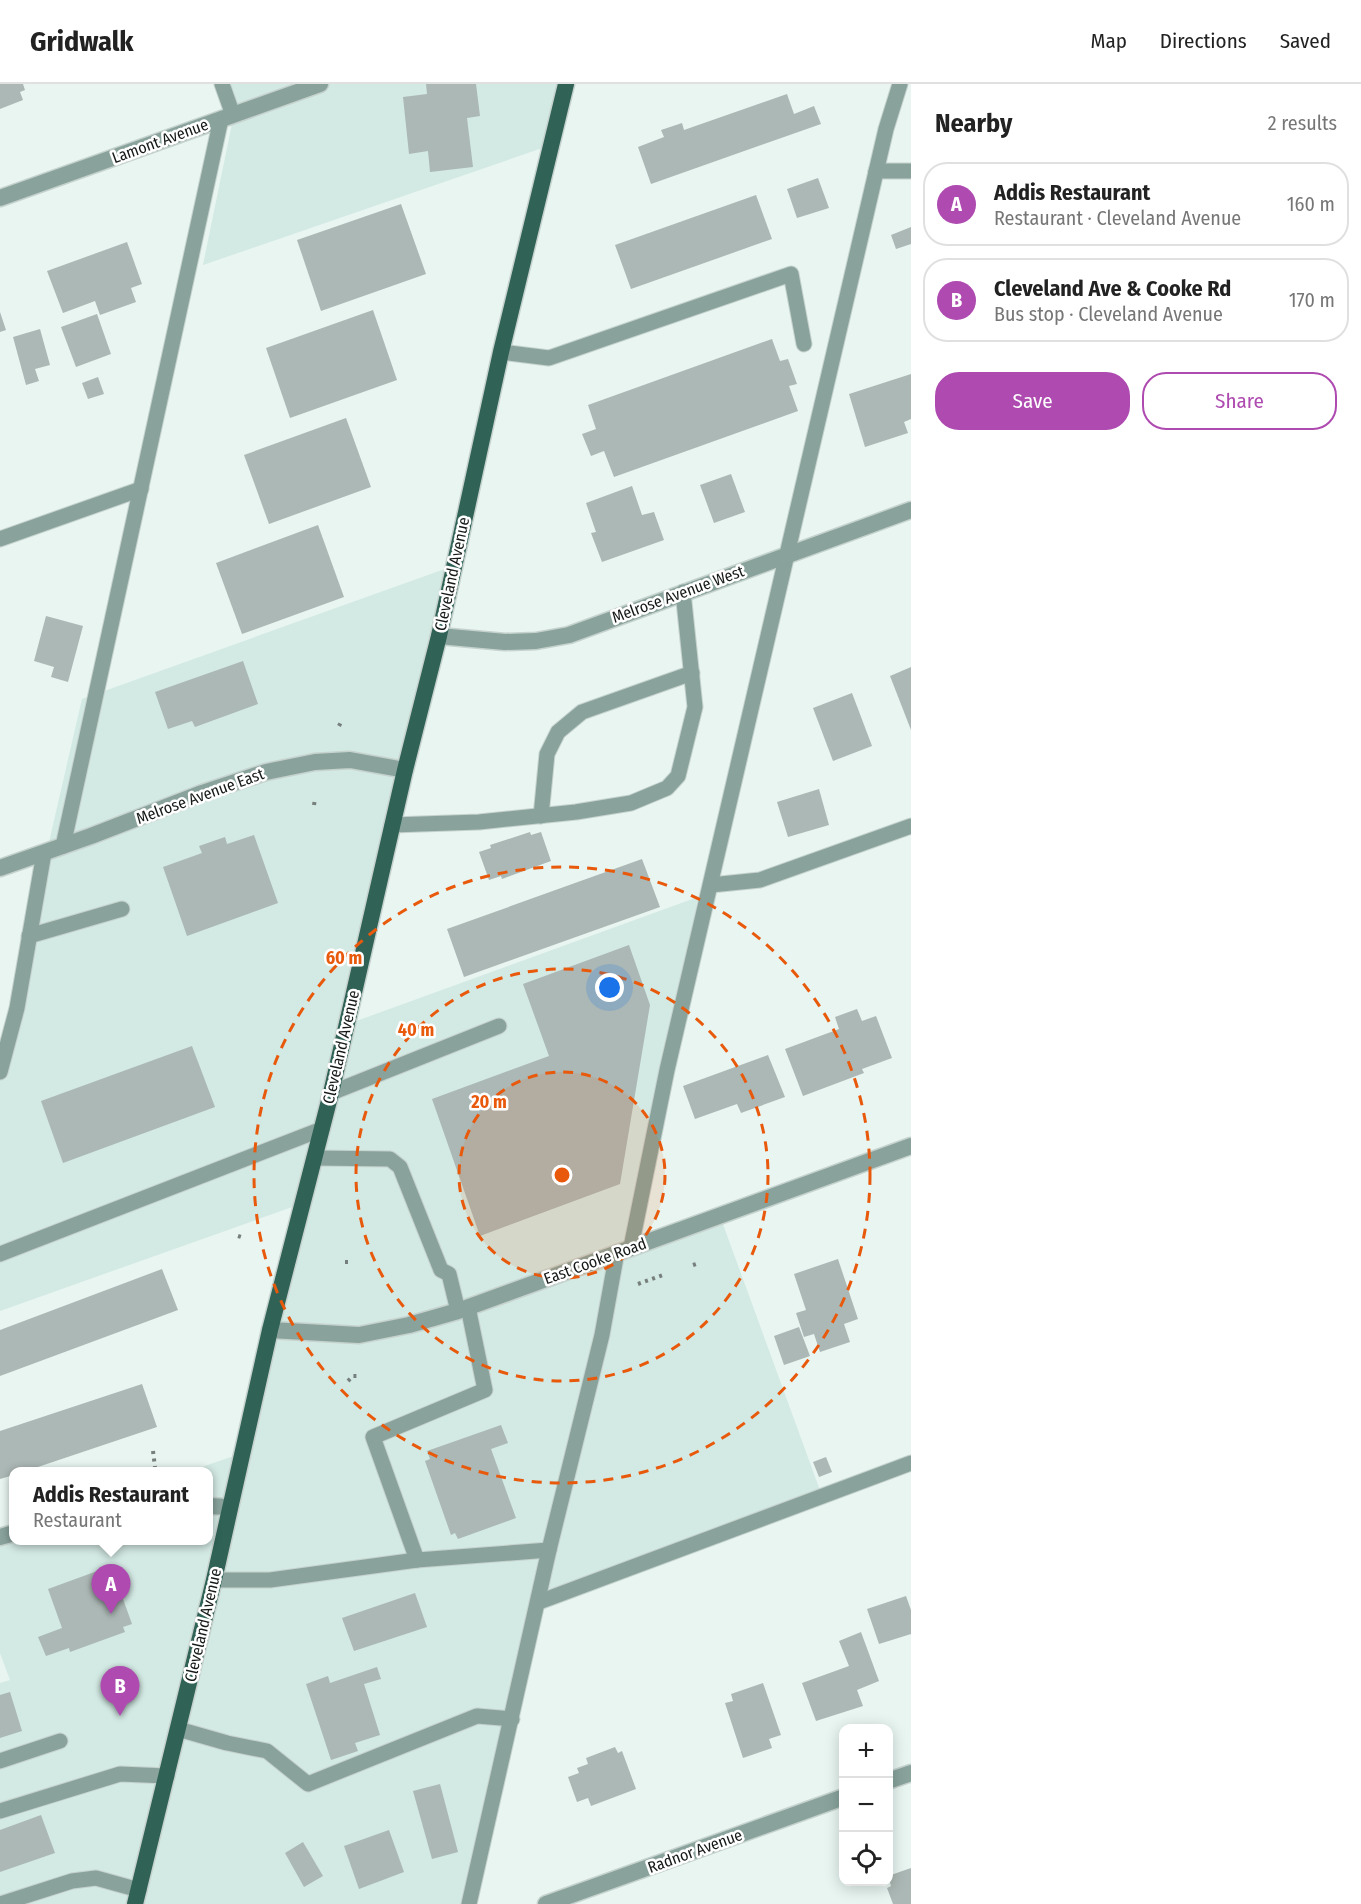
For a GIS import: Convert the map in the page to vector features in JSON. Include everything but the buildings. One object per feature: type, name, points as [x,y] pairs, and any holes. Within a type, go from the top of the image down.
[{"type":"main road","name":"Cleveland Avenue","points":[[137,1897],[214,1580],[270,1330],[331,1093],[405,770],[439,636],[501,352],[566,84]]},
{"type":"street","name":"Lamont Avenue","points":[[0,198],[227,117],[303,87],[320,84]]},
{"type":"street","name":"Melrose Avenue West","points":[[439,636],[505,642],[536,641],[569,635],[911,510]]},
{"type":"street","name":"Melrose Avenue East","points":[[0,868],[202,793],[266,772],[315,762],[351,759],[405,770]]},
{"type":"street","name":"East Cooke Road","points":[[270,1330],[358,1335],[409,1325],[463,1309],[911,1146]]},
{"type":"street","points":[[213,1506],[229,1507]]},
{"type":"street","points":[[893,1779],[911,1773]]},
{"type":"street","name":"Radnor Avenue","points":[[546,1904],[839,1798]]},
{"type":"lane","points":[[63,846],[141,489],[227,117],[222,84]]},
{"type":"lane","points":[[469,1904],[549,1550],[624,1250],[876,171],[900,84]]},
{"type":"lane","points":[[876,171],[911,171]]},
{"type":"lane","points":[[501,352],[549,358],[791,274],[804,344]]},
{"type":"lane","points":[[0,539],[141,489]]},
{"type":"lane","points":[[393,825],[479,822],[541,816],[631,803],[667,788],[678,776],[695,707],[683,592]]},
{"type":"lane","points":[[541,816],[547,754],[558,732],[582,712],[692,673]]},
{"type":"lane","points":[[711,885],[760,880],[911,826]]},
{"type":"lane","points":[[0,1072],[17,1008],[44,853]]},
{"type":"lane","points":[[30,936],[122,909]]},
{"type":"lane","points":[[331,1093],[499,1026]]},
{"type":"lane","points":[[0,1254],[322,1129]]},
{"type":"lane","points":[[315,1158],[390,1159],[400,1167],[441,1270],[449,1274],[463,1309],[485,1390],[373,1437],[417,1560]]},
{"type":"lane","points":[[538,1602],[911,1463]]},
{"type":"lane","points":[[214,1580],[270,1580],[417,1560],[549,1550]]},
{"type":"lane","points":[[178,1729],[227,1743],[267,1751],[308,1784],[477,1716],[512,1719]]},
{"type":"lane","points":[[0,1761],[60,1741]]},
{"type":"lane","points":[[0,1811],[120,1774],[167,1776]]},
{"type":"lane","points":[[0,1904],[72,1881],[96,1878],[137,1897]]},
{"type":"path","points":[[339,726],[342,720]]},
{"type":"path","points":[[314,805],[315,799]]},
{"type":"path","points":[[345,1262],[351,1262]]},
{"type":"path","points":[[657,1277],[663,1275]]},
{"type":"path","points":[[348,1381],[355,1376],[351,1371]]},
{"type":"path","points":[[153,1452],[155,1467]]},
{"type":"shaded area","points":[[223,84],[565,84],[554,144],[203,265],[234,114]]},
{"type":"shaded area","points":[[456,565],[351,1023],[698,897],[633,1246],[720,1216],[822,1496],[539,1602],[463,1904],[0,1904],[0,1683],[10,1680],[0,1653],[0,1538],[9,1539],[9,1545],[213,1545],[213,1467],[202,1467],[240,1454],[295,1206],[0,1311],[0,1055],[82,699]]},
{"type":"place","name":"Addis Restaurant","points":[[111,1614]]},
{"type":"place","name":"Cleveland Ave & Cooke Rd","points":[[120,1716]]}]
